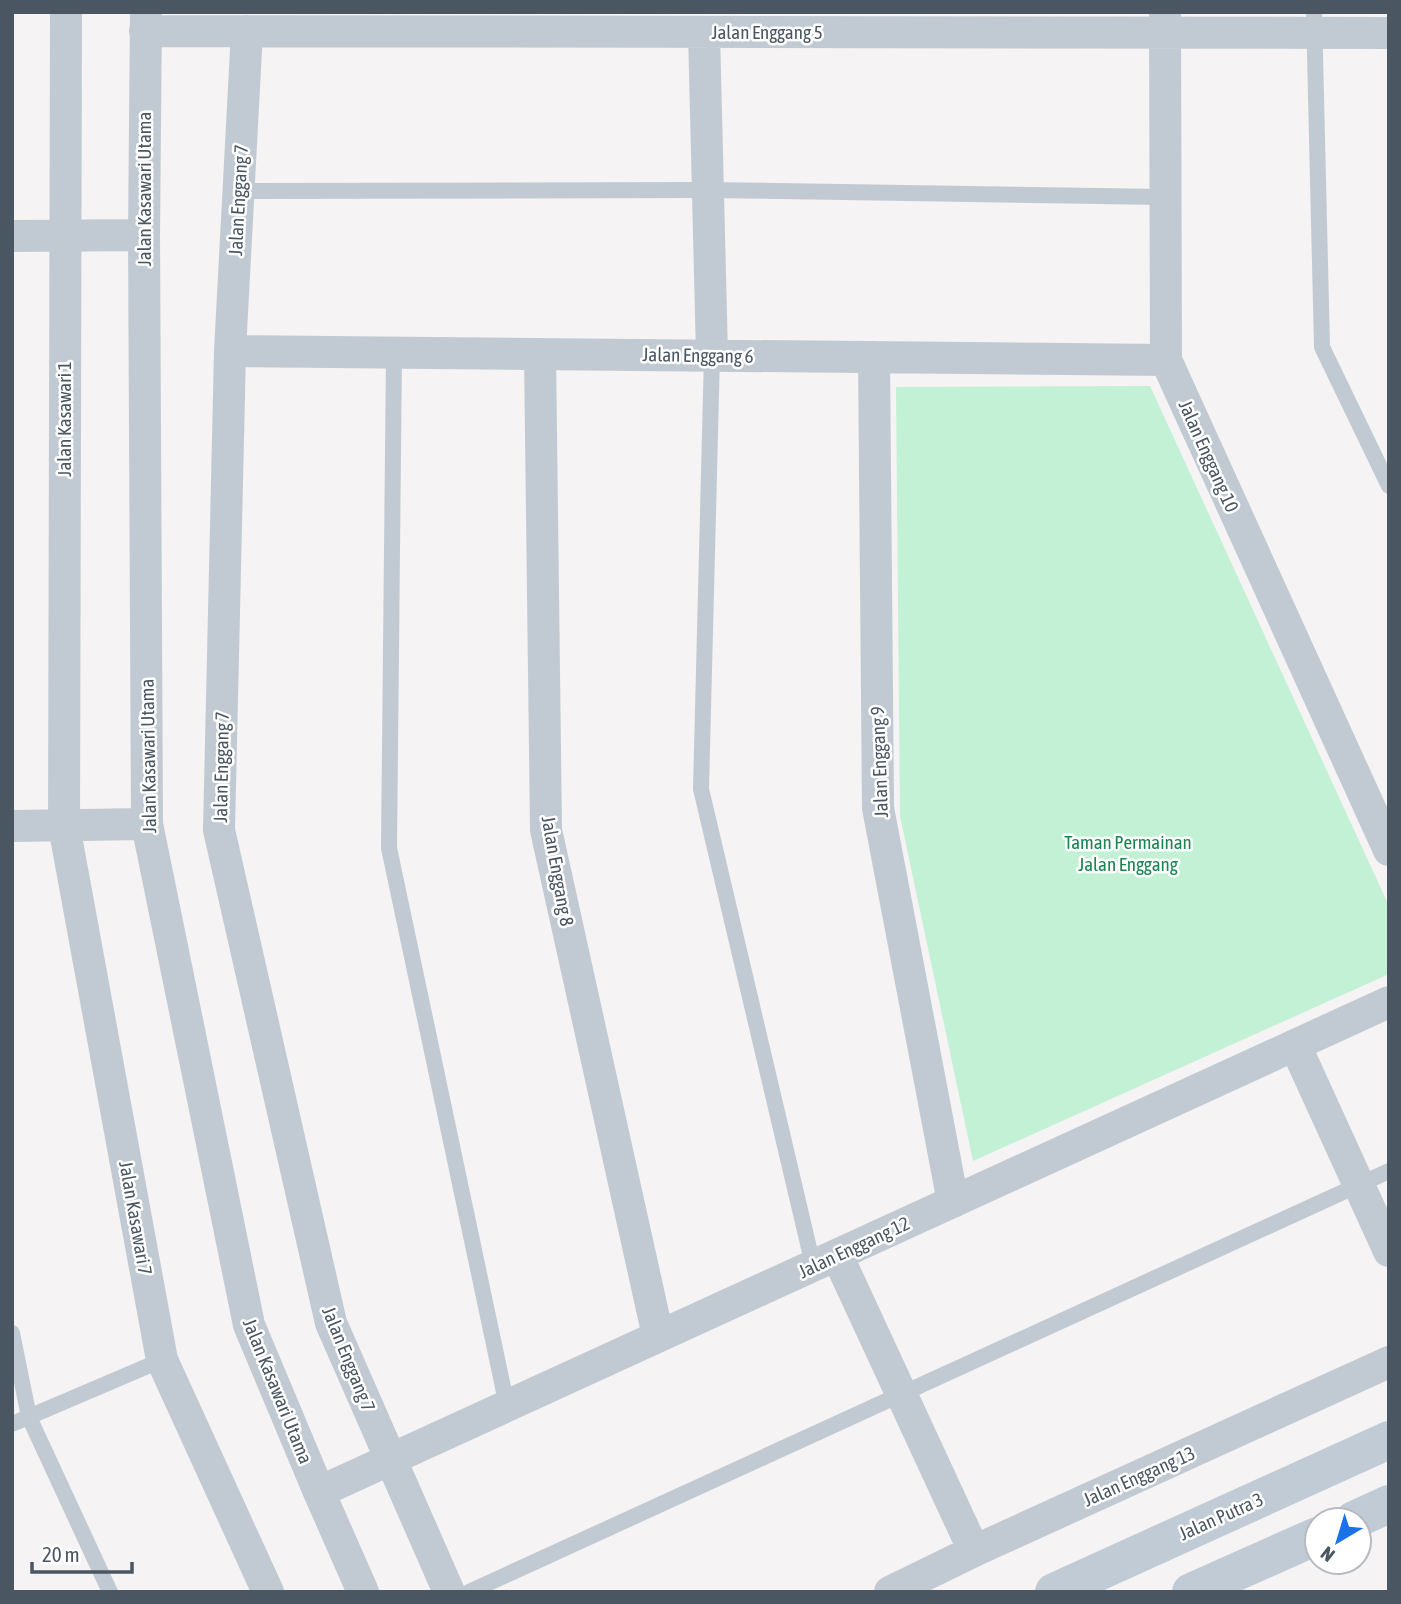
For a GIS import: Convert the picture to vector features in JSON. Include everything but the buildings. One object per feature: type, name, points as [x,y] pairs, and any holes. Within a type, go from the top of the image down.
[{"type":"street","name":"Jalan Kasawari 1","points":[[64,826],[66,12]]},
{"type":"street","name":"Jalan Enggang 5","points":[[146,22],[247,31],[528,22],[684,25],[836,22],[1315,23],[1389,33]]},
{"type":"street","name":"Jalan Kasawari Utama","points":[[146,22],[146,824],[249,1325],[363,1592]]},
{"type":"street","name":"Jalan Enggang 10","points":[[1165,22],[1166,360],[1389,850]]},
{"type":"street","points":[[684,25],[708,190],[712,355]]},
{"type":"street","name":"Jalan Enggang 7","points":[[247,31],[230,351],[219,830],[331,1323],[449,1592]]},
{"type":"street","points":[[12,236],[144,235]]},
{"type":"street","name":"Jalan Enggang 6","points":[[230,351],[1166,360]]},
{"type":"street","name":"Jalan Enggang 8","points":[[540,354],[546,830],[658,1336]]},
{"type":"street","name":"Jalan Enggang 9","points":[[874,357],[878,808],[953,1202]]},
{"type":"street","points":[[12,826],[146,824]]},
{"type":"street","name":"Jalan Kasawari 7","points":[[64,826],[162,1360],[268,1592]]},
{"type":"street","name":"Jalan Enggang 12","points":[[319,1492],[1389,1002]]},
{"type":"street","points":[[1295,1045],[1389,1251]]},
{"type":"street","points":[[825,1260],[901,1395],[974,1551]]},
{"type":"street","name":"Jalan Enggang 13","points":[[890,1592],[1389,1362]]},
{"type":"street","name":"Jalan Putra 3","points":[[1054,1592],[1389,1440]]},
{"type":"street","points":[[1373,1511],[1389,1504]]},
{"type":"street","points":[[1191,1592],[1303,1542]]},
{"type":"lane","points":[[1315,23],[1322,347],[1389,486]]},
{"type":"lane","points":[[239,191],[708,190],[1165,197]]},
{"type":"lane","points":[[394,353],[389,848],[507,1406]]},
{"type":"lane","points":[[712,355],[701,789],[825,1260]]},
{"type":"lane","points":[[469,1592],[1389,1171]]},
{"type":"lane","points":[[12,1334],[29,1417],[110,1592]]},
{"type":"lane","points":[[12,1424],[162,1360]]},
{"type":"green space","name":"Taman Permainan Jalan Enggang","points":[[1150,386],[1389,906],[1389,974],[973,1161],[900,816],[896,387]]}]
